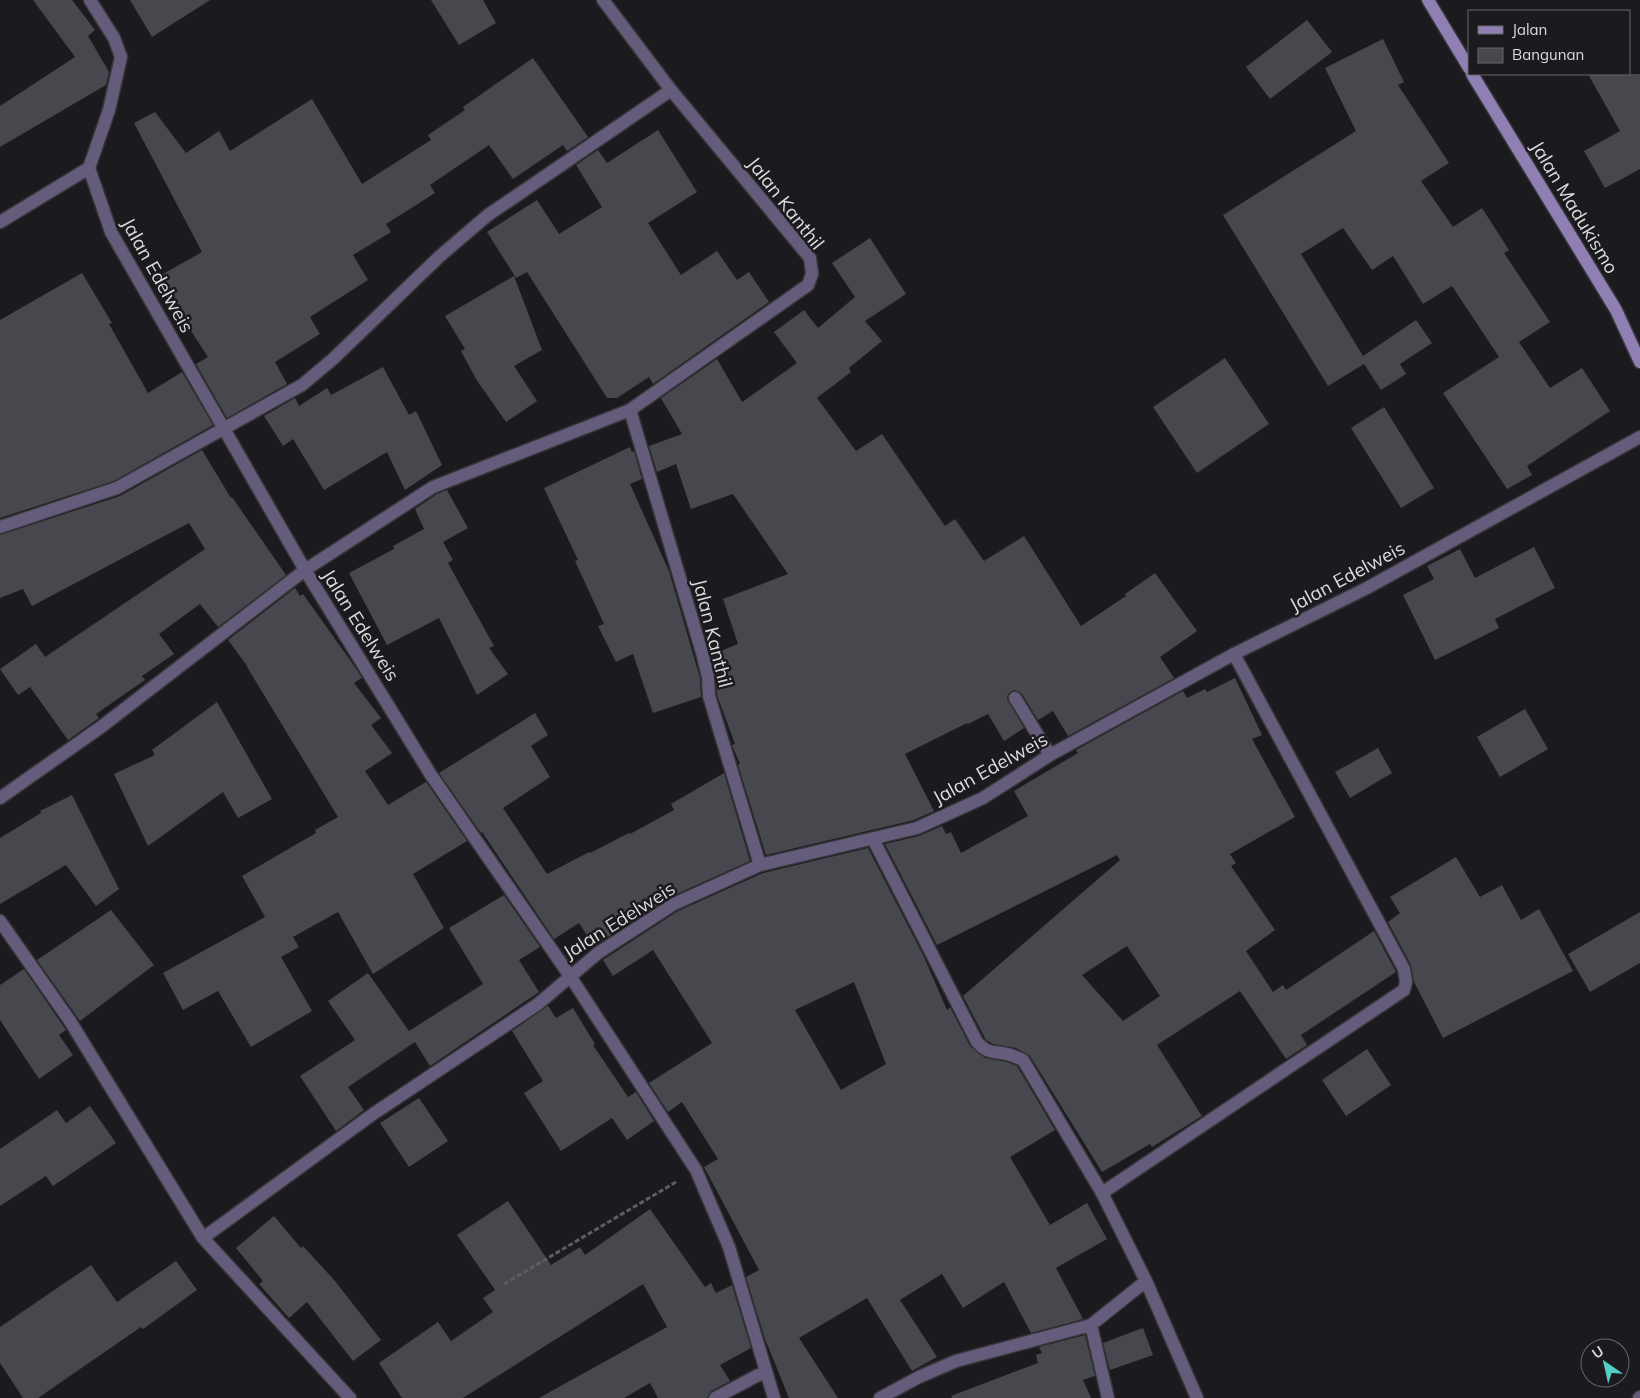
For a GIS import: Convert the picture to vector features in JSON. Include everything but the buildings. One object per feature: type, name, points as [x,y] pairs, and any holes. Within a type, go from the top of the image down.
[{"type":"street","points":[[0,222],[90,168],[109,110],[121,57],[114,38],[90,0]]},
{"type":"street","name":"Jalan Kanthil","points":[[0,798],[101,727],[305,570],[433,487],[630,410],[808,285],[812,274],[810,258],[672,90],[603,0]]},
{"type":"street","points":[[1428,0],[1468,66]]},
{"type":"street","name":"Jalan Madukismo","points":[[1473,75],[1616,310],[1640,362]]},
{"type":"street","points":[[0,527],[118,488],[302,385],[447,250],[488,215],[672,90]]},
{"type":"street","name":"Jalan Edelweis","points":[[90,168],[111,232],[305,570],[431,775],[570,976],[598,953],[674,904],[760,865],[917,828],[983,798],[1050,755],[1234,654],[1367,588],[1640,437]]},
{"type":"street","name":"Jalan Kanthil","points":[[630,410],[703,656],[708,677],[709,696],[760,865]]},
{"type":"street","points":[[1102,1193],[1404,990],[1406,982],[1404,969],[1234,654]]},
{"type":"street","points":[[1015,698],[1050,755]]},
{"type":"street","points":[[873,839],[977,1042],[983,1049],[991,1053],[1009,1054],[1023,1060],[1102,1193],[1146,1281],[1197,1398]]},
{"type":"street","points":[[0,921],[70,1021],[203,1238],[350,1398]]},
{"type":"street","points":[[203,1238],[372,1114],[538,1004],[570,976],[696,1170],[729,1247],[774,1398]]},
{"type":"street","points":[[880,1398],[918,1376],[956,1361],[1090,1324],[1146,1281]]},
{"type":"street","points":[[1090,1324],[1108,1398]]},
{"type":"street","points":[[715,1398],[766,1371]]},
{"type":"path","points":[[504,1284],[696,1170]]}]
